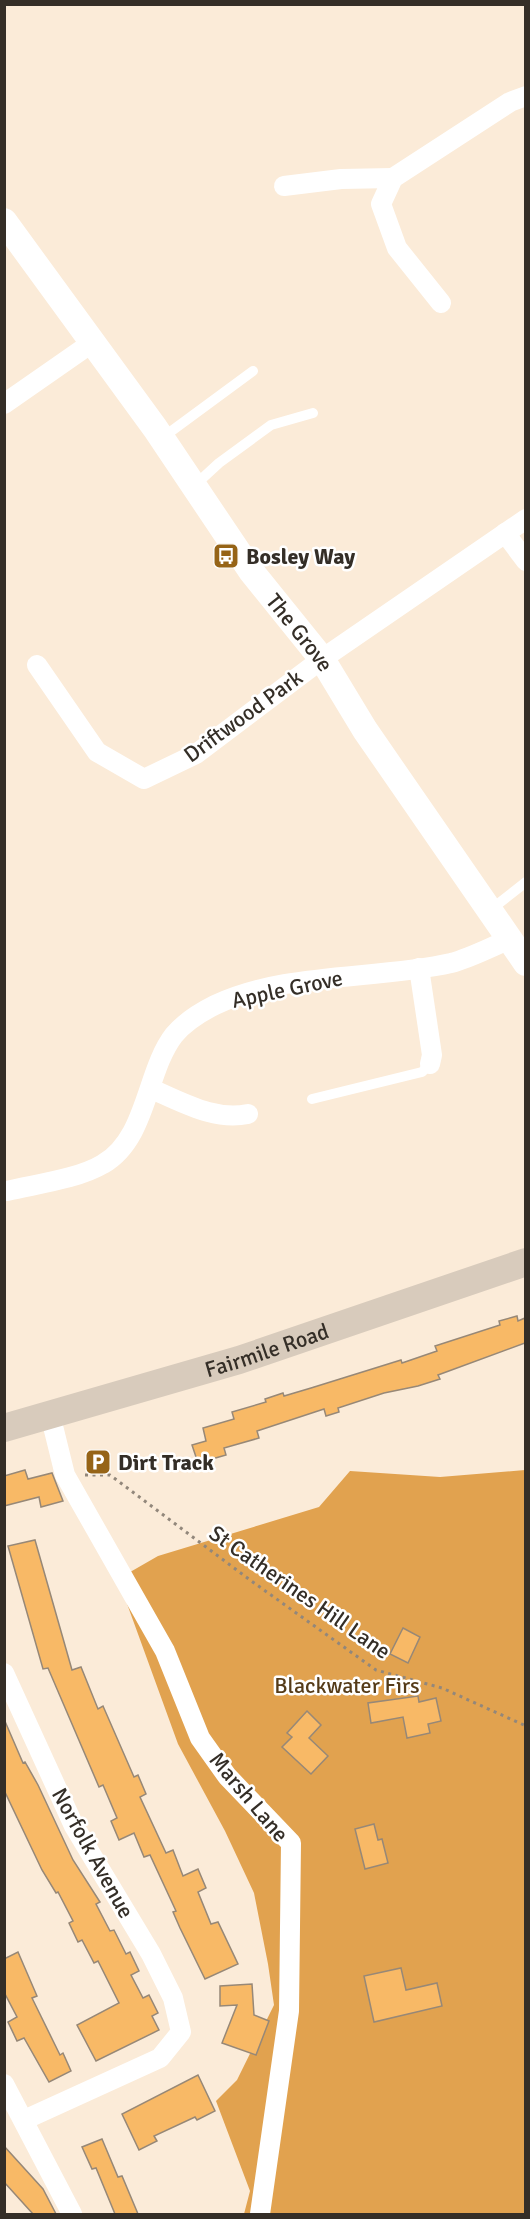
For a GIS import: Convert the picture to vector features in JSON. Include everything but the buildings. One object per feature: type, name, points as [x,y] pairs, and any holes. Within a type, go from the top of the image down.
[{"type":"main road","name":"Fairmile Road","points":[[4,1428],[239,1360],[525,1262]]},
{"type":"street","points":[[284,186],[341,180],[393,178],[510,102],[525,96]]},
{"type":"street","points":[[393,178],[381,204],[397,248],[441,303]]},
{"type":"street","name":"The Grove","points":[[4,221],[162,438],[251,571],[322,659],[364,730],[525,963]]},
{"type":"street","points":[[4,404],[93,342]]},
{"type":"street","points":[[322,659],[525,519]]},
{"type":"street","points":[[505,534],[525,561]]},
{"type":"street","name":"Driftwood Park","points":[[37,665],[97,752],[144,779],[196,754],[322,659]]},
{"type":"street","name":"Apple Grove","points":[[7,1191],[103,1164],[116,1155],[138,1121],[175,1034],[214,1005],[256,991],[340,976],[453,962],[510,939]]},
{"type":"street","points":[[419,968],[432,1055],[430,1064]]},
{"type":"street","points":[[151,1089],[210,1114],[231,1118],[248,1114]]},
{"type":"street","name":"Marsh Lane","points":[[50,1414],[65,1475],[165,1651],[200,1738],[227,1776],[291,1843],[289,2011],[260,2214]]},
{"type":"street","name":"Norfolk Avenue","points":[[4,1673],[74,1826],[151,1954],[173,1998],[181,2032],[160,2058],[24,2120]]},
{"type":"street","points":[[4,2084],[72,2214]]},
{"type":"lane","points":[[162,438],[253,371]]},
{"type":"lane","points":[[194,486],[219,463],[271,425],[313,414]]},
{"type":"lane","points":[[489,911],[525,882]]},
{"type":"lane","points":[[312,1099],[422,1072],[430,1064]]},
{"type":"path","name":"St Catherines Hill Lane","points":[[65,1475],[110,1475],[249,1580],[376,1670],[442,1688],[525,1726]]},
{"type":"green space","name":"Blackwater Firs","points":[[525,1470],[525,2214],[244,2214],[250,2191],[216,2101],[237,2080],[274,2005],[254,1893],[225,1831],[178,1744],[118,1579],[158,1556],[319,1507],[350,1471],[440,1477]]},
{"type":"place","name":"Bosley Way","points":[[226,556]]},
{"type":"place","name":"Dirt Track","points":[[98,1462]]}]
